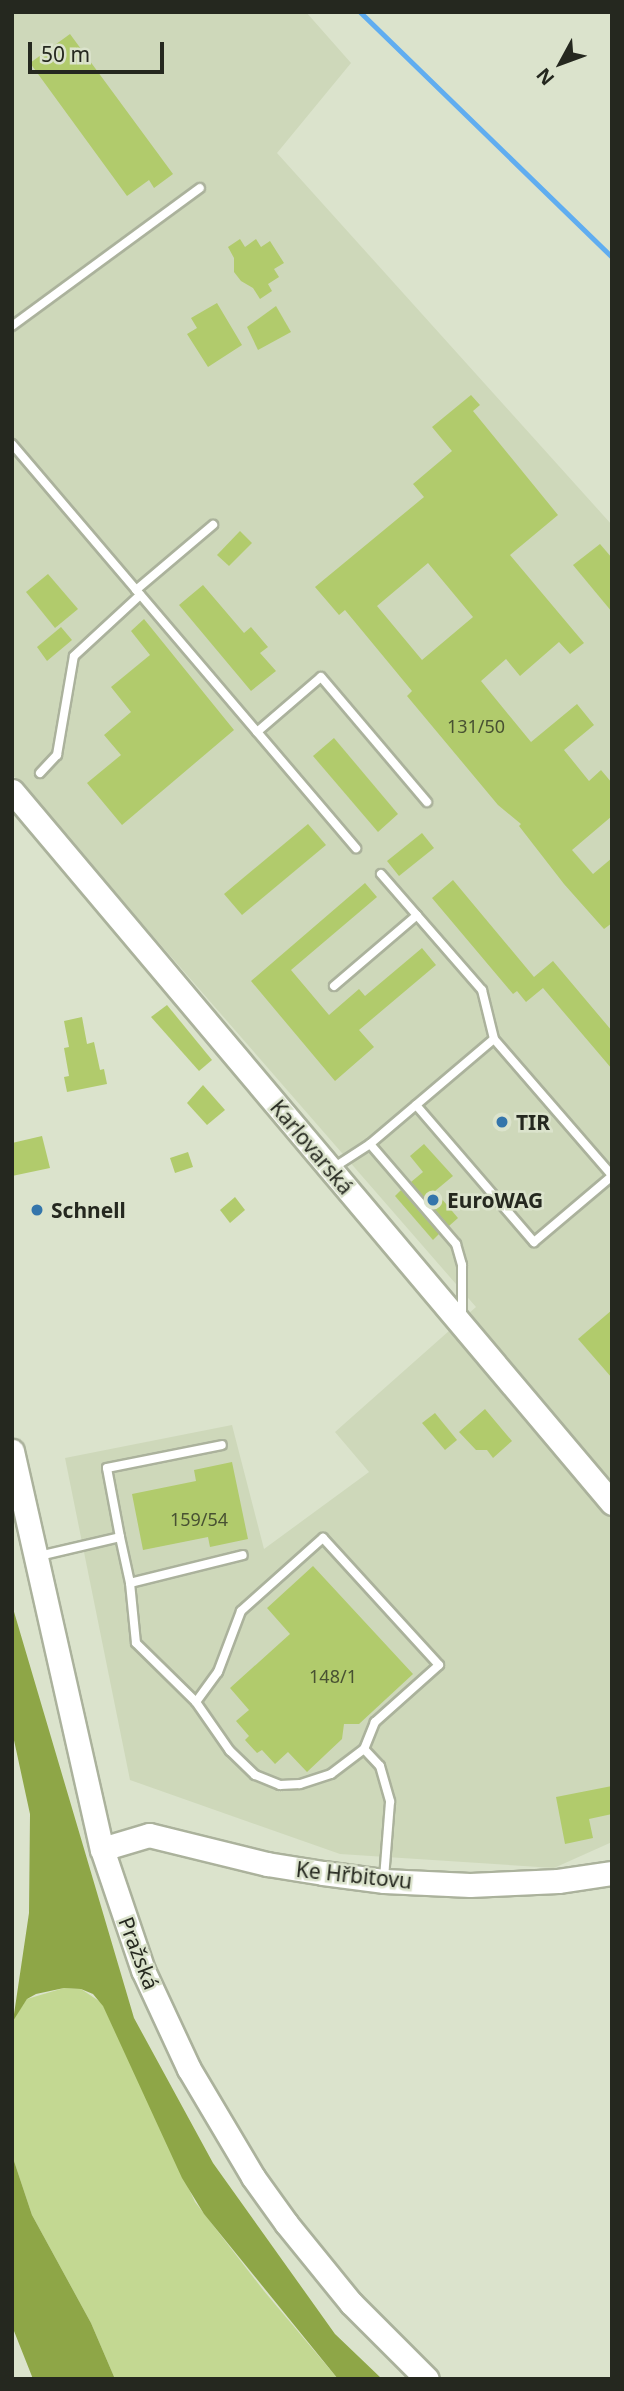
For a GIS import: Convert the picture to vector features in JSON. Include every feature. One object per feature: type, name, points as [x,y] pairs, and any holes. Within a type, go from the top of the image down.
[{"type":"main road","name":"Karlovarská","points":[[12,791],[612,1503]]},
{"type":"main road","name":"Pražská","points":[[12,1451],[102,1849],[143,1970],[189,2068],[226,2136],[286,2223],[351,2303],[421,2373]]},
{"type":"main road","name":"Ke Hřbitovu","points":[[102,1849],[149,1835],[267,1864],[384,1881],[481,1885],[558,1881],[612,1873]]},
{"type":"lane","points":[[12,326],[200,188]]},
{"type":"lane","points":[[12,444],[356,848]]},
{"type":"lane","points":[[40,773],[57,755],[74,656],[138,592],[213,525]]},
{"type":"lane","points":[[257,732],[321,677],[427,802]]},
{"type":"lane","points":[[381,874],[482,990],[494,1039],[612,1175],[534,1242],[416,1105]]},
{"type":"lane","points":[[334,986],[417,915]]},
{"type":"lane","points":[[331,1169],[370,1144],[494,1039]]},
{"type":"lane","points":[[370,1144],[456,1244],[462,1265],[461,1325]]},
{"type":"lane","points":[[196,1702],[218,1672],[241,1611],[323,1538],[439,1665],[375,1722],[363,1749],[331,1774],[300,1784],[280,1784],[255,1775],[230,1752],[196,1702],[136,1643],[130,1583],[107,1468],[222,1445]]},
{"type":"lane","points":[[36,1557],[120,1537]]},
{"type":"lane","points":[[130,1583],[243,1555]]},
{"type":"lane","points":[[363,1749],[380,1766],[390,1802],[384,1881]]},
{"type":"shaded area","points":[[12,12],[306,12],[351,63],[277,153],[612,525],[612,1842],[554,1868],[340,1854],[130,1780],[65,1458],[232,1425],[264,1549],[369,1472],[335,1432],[476,1307],[12,774]]},
{"type":"green space","points":[[12,1605],[134,2018],[213,2163],[335,2334],[382,2379],[338,2379],[204,2214],[182,2178],[103,2006],[93,1994],[81,1989],[64,1988],[36,1994],[27,1999],[13,2021],[29,1913],[30,1814],[12,1731]]},
{"type":"green space","points":[[64,1988],[81,1989],[102,2003],[195,2202],[264,2291],[338,2379],[115,2379],[91,2323],[32,2215],[12,2155],[12,2021],[27,1999]]},
{"type":"green space","points":[[12,2155],[32,2215],[91,2323],[115,2379],[33,2379],[12,2326]]},
{"type":"building","points":[[70,34],[173,174],[154,188],[149,180],[127,196],[30,63]]},
{"type":"building","points":[[240,239],[245,247],[256,239],[261,247],[270,241],[284,263],[274,269],[279,277],[268,284],[272,291],[260,299],[253,288],[241,281],[234,272],[234,258],[228,247]]},
{"type":"building","points":[[217,303],[242,345],[208,367],[187,334],[197,328],[191,318]]},
{"type":"building","points":[[276,306],[291,332],[258,350],[247,327]]},
{"type":"building","points":[[471,395],[480,405],[473,411],[558,515],[510,555],[584,643],[570,654],[559,642],[520,676],[506,659],[481,681],[531,742],[577,704],[594,725],[564,750],[589,781],[601,770],[612,783],[612,816],[572,850],[593,874],[612,858],[612,923],[604,929],[564,884],[519,826],[521,824],[498,805],[407,696],[412,691],[345,610],[339,615],[315,587],[424,497],[413,484],[452,451],[432,427]],"holes":[[[428,563],[473,617],[422,660],[377,606]]]},
{"type":"building","points":[[240,531],[252,543],[229,566],[217,555]]},
{"type":"building","points":[[600,544],[612,558],[612,612],[573,565]]},
{"type":"building","points":[[48,574],[78,609],[55,628],[26,592]]},
{"type":"building","points":[[203,585],[244,633],[251,627],[268,647],[260,653],[276,671],[251,691],[179,605]]},
{"type":"building","points":[[144,619],[234,730],[122,825],[87,783],[121,755],[104,735],[131,712],[111,687],[150,655],[131,631]]},
{"type":"building","points":[[61,627],[72,640],[47,661],[37,647]]},
{"type":"building","points":[[334,738],[398,814],[378,832],[313,756]]},
{"type":"building","points":[[308,824],[326,845],[242,915],[224,894]]},
{"type":"building","points":[[422,833],[434,848],[399,876],[387,861]]},
{"type":"building","points":[[453,880],[534,977],[553,961],[612,1031],[612,1069],[543,988],[526,1002],[517,991],[513,994],[432,898]]},
{"type":"building","points":[[365,883],[377,897],[291,970],[329,1015],[359,989],[365,996],[422,948],[436,965],[359,1030],[374,1047],[335,1081],[251,981]]},
{"type":"building","points":[[167,1005],[212,1060],[199,1071],[151,1017]]},
{"type":"building","points":[[82,1017],[87,1044],[94,1042],[100,1070],[104,1069],[107,1084],[67,1092],[64,1077],[69,1076],[64,1048],[69,1047],[64,1021]]},
{"type":"building","points":[[203,1085],[225,1110],[207,1125],[187,1103]]},
{"type":"building","points":[[42,1136],[50,1168],[12,1176],[12,1143]]},
{"type":"building","points":[[424,1144],[453,1176],[435,1191],[458,1218],[449,1226],[411,1182],[423,1172],[410,1156]]},
{"type":"building","points":[[188,1152],[193,1167],[175,1173],[170,1158]]},
{"type":"building","points":[[401,1190],[439,1234],[433,1240],[395,1196]]},
{"type":"building","points":[[235,1197],[245,1210],[230,1223],[220,1210]]},
{"type":"building","points":[[612,1310],[612,1378],[578,1339]]},
{"type":"building","points":[[485,1409],[512,1441],[493,1458],[487,1450],[476,1450],[459,1432]]},
{"type":"building","points":[[435,1413],[457,1440],[445,1450],[422,1423]]},
{"type":"building","points":[[232,1462],[248,1539],[210,1547],[208,1537],[143,1550],[132,1494],[196,1481],[194,1470]]},
{"type":"building","points":[[313,1566],[413,1674],[359,1724],[344,1724],[342,1739],[307,1772],[288,1752],[275,1764],[262,1750],[257,1753],[245,1740],[249,1736],[236,1721],[249,1710],[230,1688],[290,1634],[267,1608]]},
{"type":"building","points":[[612,1786],[612,1814],[589,1819],[593,1838],[565,1844],[556,1797]]},
{"type":"waterway","points":[[360,12],[612,257]]},
{"type":"place","name":"TIR","points":[[502,1122]]},
{"type":"place","name":"EuroWAG","points":[[433,1200]]},
{"type":"place","name":"Schnell","points":[[37,1210]]}]
